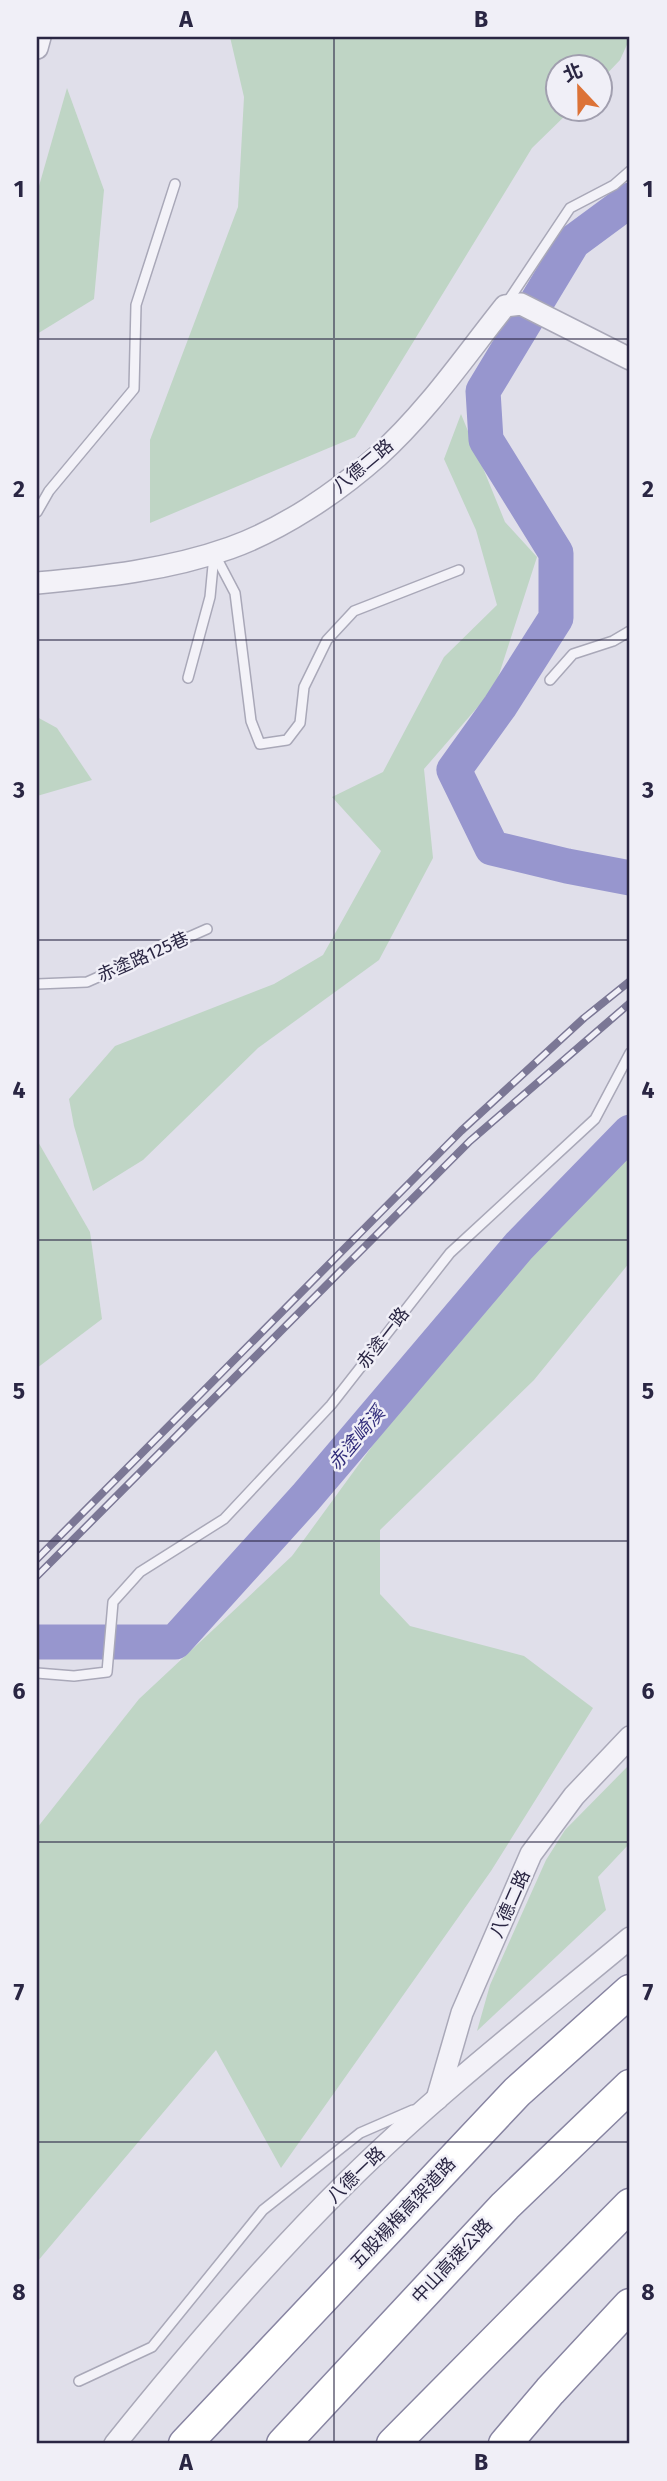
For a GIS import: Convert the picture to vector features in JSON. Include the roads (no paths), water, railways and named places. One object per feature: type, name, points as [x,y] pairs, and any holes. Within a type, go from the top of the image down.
[{"type":"highway","name":"五股楊梅高架道路","points":[[185,2444],[517,2092],[630,1991]]},
{"type":"highway","name":"中山高速公路","points":[[283,2444],[505,2206],[630,2086]]},
{"type":"highway","points":[[393,2444],[630,2205]]},
{"type":"highway","points":[[505,2444],[630,2305]]},
{"type":"street","points":[[37,48],[40,37]]},
{"type":"street","points":[[513,305],[565,325],[630,359]]},
{"type":"street","name":"八德二路","points":[[37,583],[110,575],[188,561],[232,547],[277,526],[327,496],[379,456],[513,305]]},
{"type":"street","name":"八德二路","points":[[437,2099],[462,2013],[531,1854],[574,1796],[630,1737]]},
{"type":"street","name":"八德一路","points":[[115,2444],[166,2380],[259,2273],[349,2180],[437,2099],[630,1938]]},
{"type":"lane","points":[[513,305],[570,208],[614,185],[630,171]]},
{"type":"lane","points":[[37,512],[49,491],[134,389],[136,306],[175,184]]},
{"type":"lane","points":[[214,553],[235,593],[251,721],[260,744],[287,740],[300,723],[304,687],[327,640],[354,611],[459,570]]},
{"type":"lane","points":[[188,678],[210,597],[214,553]]},
{"type":"lane","points":[[550,680],[573,654],[613,641],[630,631]]},
{"type":"lane","name":"赤塗路125巷","points":[[37,984],[87,982],[207,929]]},
{"type":"lane","name":"赤塗一路","points":[[37,1673],[74,1675],[107,1672],[113,1602],[140,1572],[224,1519],[331,1405],[450,1252],[595,1119],[630,1053]]},
{"type":"lane","points":[[79,2381],[152,2347],[263,2210],[360,2133],[437,2099]]},
{"type":"waterway","points":[[630,200],[573,242],[483,391],[486,440],[556,553],[556,618],[500,706],[454,770],[492,848],[630,878]]},
{"type":"waterway","name":"赤塗崎溪","points":[[37,1642],[175,1642],[306,1497],[519,1246],[630,1132]]},
{"type":"railway","points":[[37,1559],[461,1131],[584,1018],[630,981]]},
{"type":"railway","points":[[37,1576],[470,1141],[630,1003]]}]
